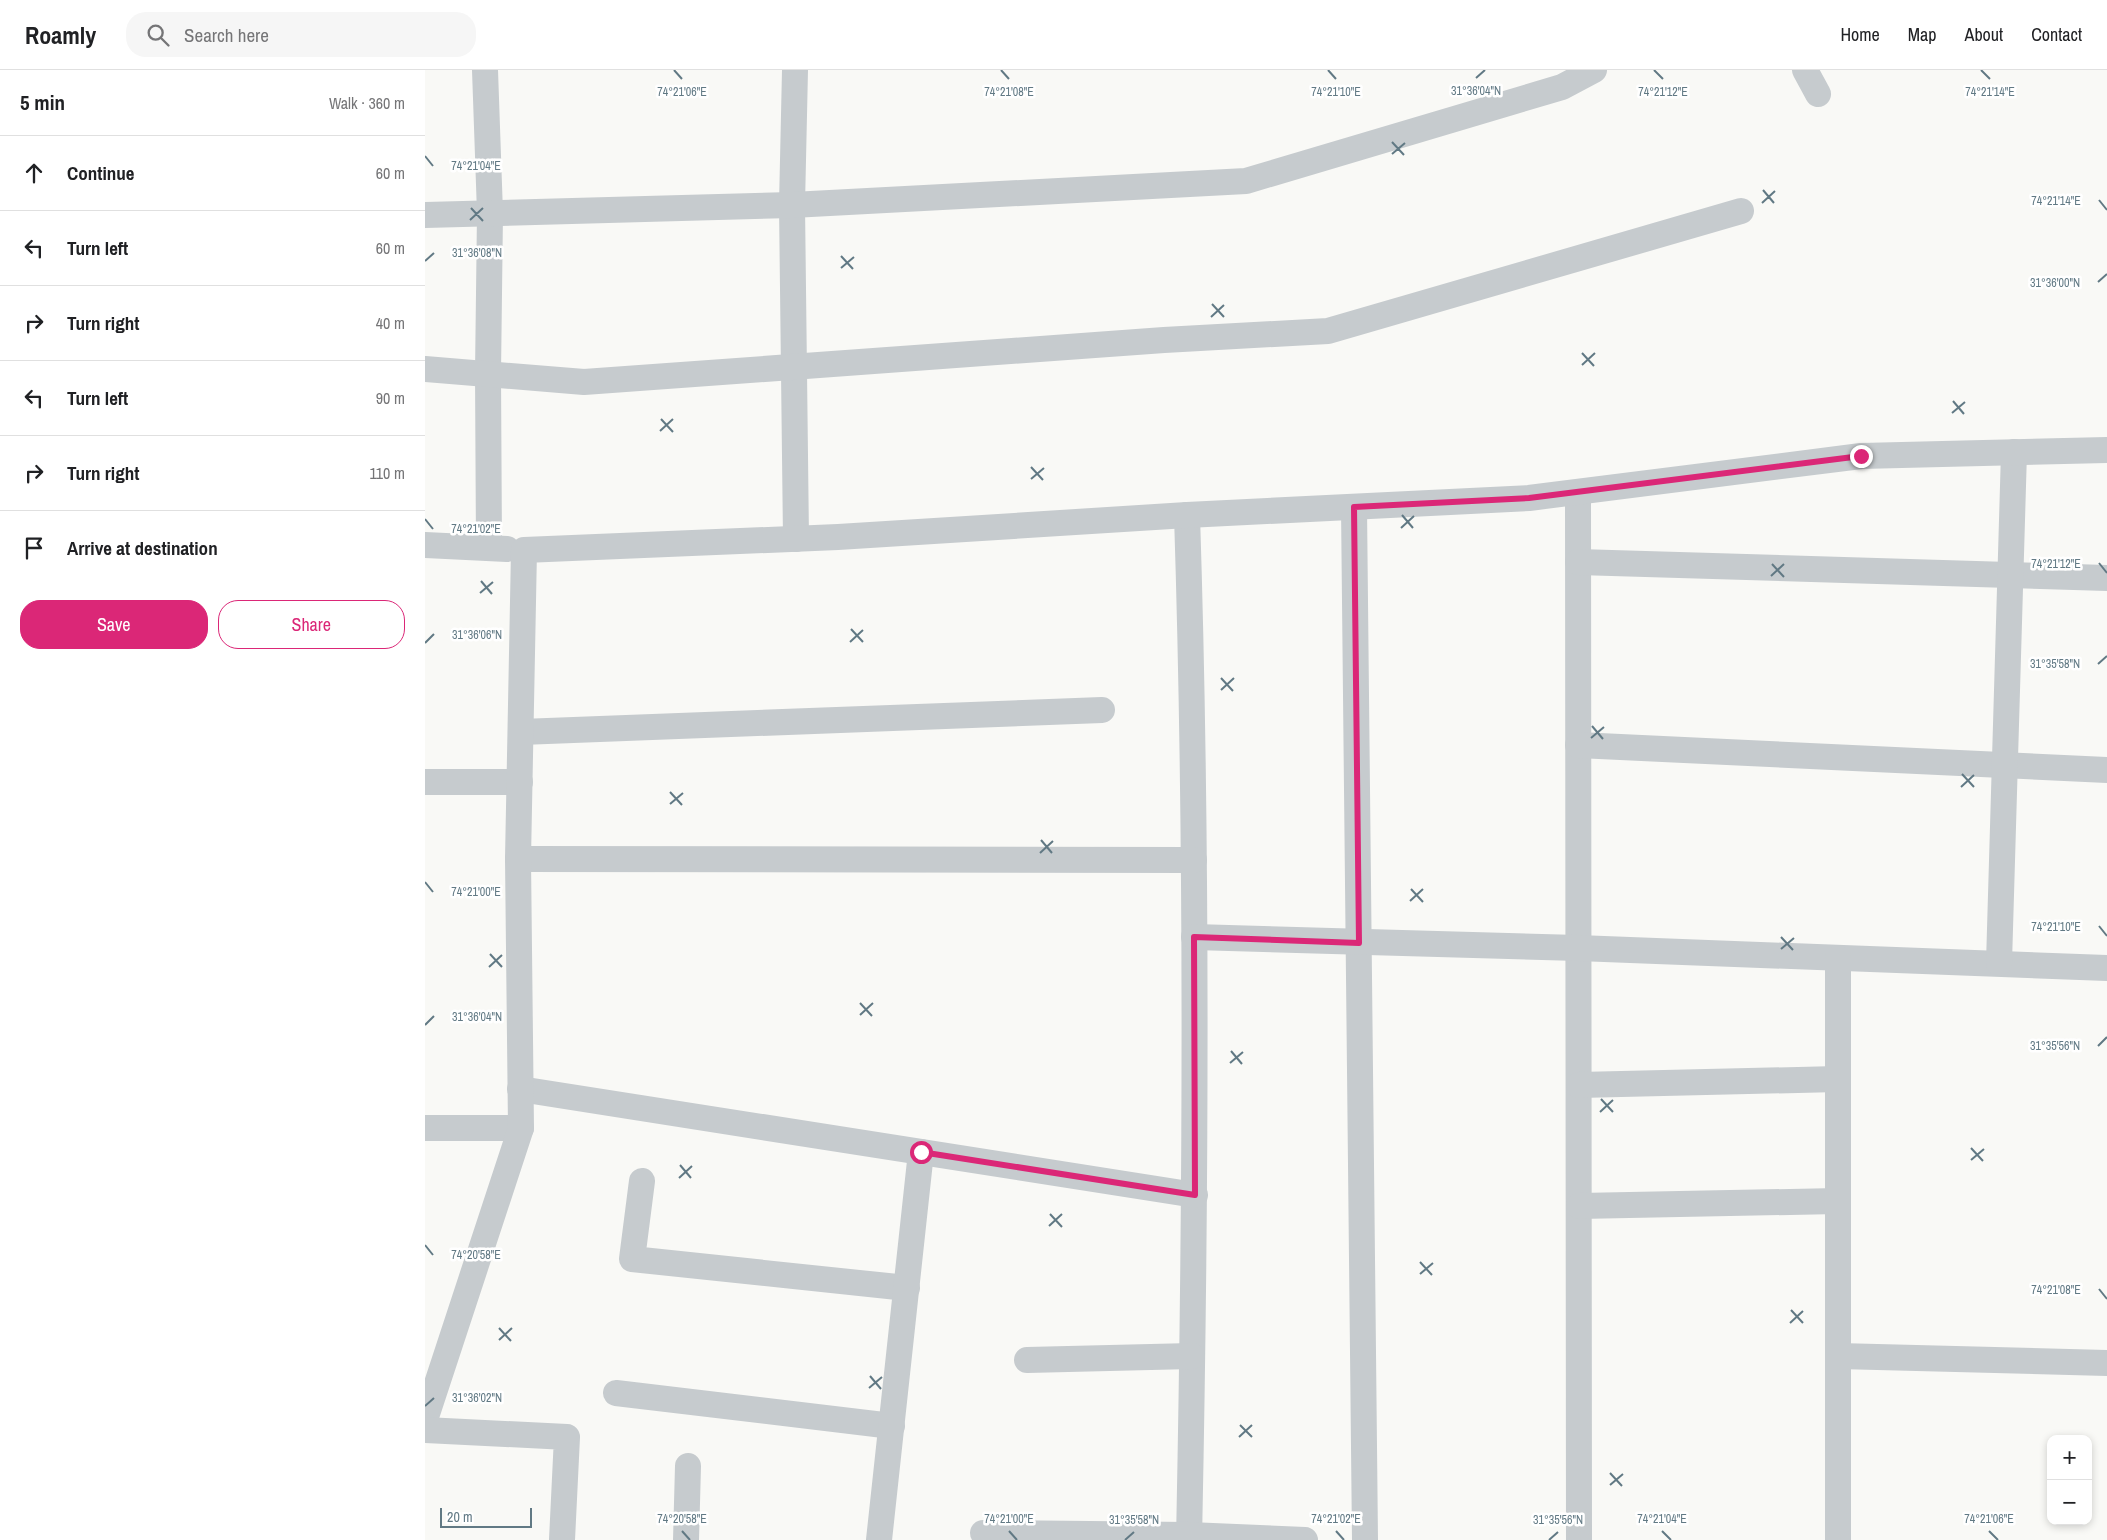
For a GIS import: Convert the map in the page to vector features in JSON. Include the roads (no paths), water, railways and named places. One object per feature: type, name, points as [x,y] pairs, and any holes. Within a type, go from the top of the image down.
[{"type":"street","points":[[485,70],[490,213],[488,374],[489,548]]},
{"type":"street","points":[[795,70],[792,204],[796,539]]},
{"type":"street","points":[[425,215],[792,204],[1246,181],[1562,87],[1594,70]]},
{"type":"street","points":[[1805,70],[1818,94]]},
{"type":"street","points":[[425,369],[584,382],[1164,340],[1328,331],[1741,211]]},
{"type":"street","points":[[425,545],[524,550],[796,539],[1187,515],[1529,498],[1861,456],[2107,450]]},
{"type":"street","points":[[1999,963],[2014,452]]},
{"type":"street","points":[[1578,493],[1579,1540]]},
{"type":"street","points":[[1354,507],[1365,1540]]},
{"type":"street","points":[[1187,515],[1193,702],[1195,1195],[1189,1537]]},
{"type":"street","points":[[425,1420],[521,1128],[518,859],[524,550]]},
{"type":"street","points":[[1578,562],[2107,578]]},
{"type":"street","points":[[521,732],[1102,710]]},
{"type":"street","points":[[1578,744],[2107,770]]},
{"type":"street","points":[[425,782],[519,782]]},
{"type":"street","points":[[518,859],[1194,860]]},
{"type":"street","points":[[1194,937],[1579,948],[2107,968]]},
{"type":"street","points":[[1838,958],[1838,1540]]},
{"type":"street","points":[[1579,1085],[1838,1079]]},
{"type":"street","points":[[520,1089],[1195,1195]]},
{"type":"street","points":[[425,1128],[521,1128]]},
{"type":"street","points":[[879,1540],[921,1152]]},
{"type":"street","points":[[642,1181],[632,1259],[907,1288]]},
{"type":"street","points":[[1579,1206],[1838,1201]]},
{"type":"street","points":[[1027,1360],[1192,1356]]},
{"type":"street","points":[[1838,1356],[2107,1363]]},
{"type":"street","points":[[616,1393],[891,1426]]},
{"type":"street","points":[[425,1430],[567,1437],[562,1540]]},
{"type":"street","points":[[686,1540],[688,1466]]},
{"type":"street","points":[[983,1533],[1305,1540]]}]
